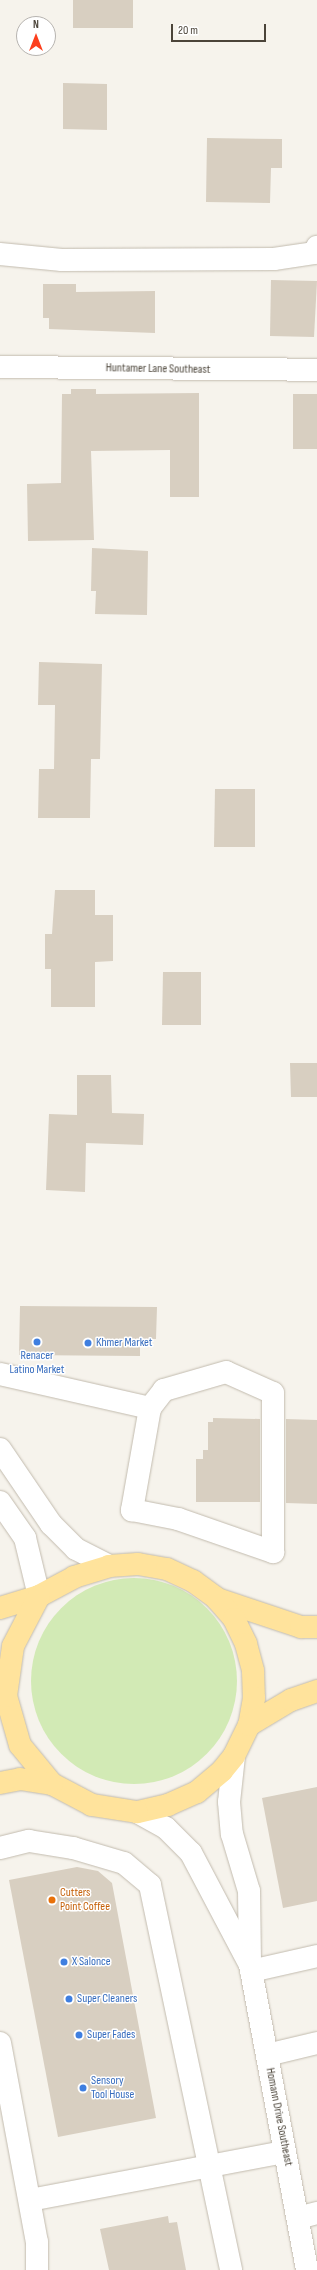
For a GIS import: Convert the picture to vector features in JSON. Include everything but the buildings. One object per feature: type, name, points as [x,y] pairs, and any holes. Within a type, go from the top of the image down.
[{"type":"main road","points":[[0,1608],[39,1596],[74,1577],[110,1566],[138,1564],[166,1569],[193,1581],[216,1598],[234,1619],[248,1650],[253,1671],[254,1698],[248,1725],[234,1756],[222,1771],[197,1792],[168,1805],[136,1812],[92,1805],[52,1784],[20,1779],[0,1783]]},
{"type":"main road","points":[[39,1596],[13,1646],[6,1696],[20,1745],[52,1784]]},
{"type":"main road","points":[[216,1598],[301,1627],[317,1627]]},
{"type":"main road","points":[[248,1725],[292,1700],[317,1691]]},
{"type":"street","points":[[0,254],[62,260],[274,259],[314,253],[317,247]]},
{"type":"street","name":"Huntamer Lane Southeast","points":[[0,367],[317,370]]},
{"type":"street","points":[[226,1372],[273,1393],[273,1552],[178,1519],[132,1510],[150,1408],[164,1390],[226,1372]]},
{"type":"street","points":[[0,1374],[150,1408]]},
{"type":"street","points":[[0,1449],[51,1524],[76,1549],[110,1566]]},
{"type":"street","points":[[0,1502],[25,1538],[39,1596]]},
{"type":"street","name":"Homann Drive Southeast","points":[[234,1756],[229,1778],[230,1810],[232,1834],[249,1892],[250,1968],[285,2152],[307,2216],[308,2270]]},
{"type":"street","name":"Homann Drive Southeast","points":[[136,1812],[166,1828],[191,1853],[250,1968]]},
{"type":"street","points":[[0,1848],[29,1841],[73,1848],[124,1864],[150,1885],[207,2167],[231,2270]]},
{"type":"street","points":[[250,1968],[317,1956]]},
{"type":"street","points":[[0,2043],[30,2200],[36,2242],[37,2270]]},
{"type":"street","points":[[267,2055],[317,2043]]},
{"type":"street","points":[[30,2200],[285,2152]]},
{"type":"green space","points":[[134,1578],[154,1580],[173,1586],[182,1590],[207,1608],[225,1633],[229,1642],[235,1661],[237,1681],[235,1701],[229,1720],[225,1729],[207,1754],[182,1772],[173,1776],[154,1782],[134,1784],[114,1782],[95,1776],[86,1772],[61,1754],[43,1729],[39,1720],[33,1701],[31,1681],[33,1661],[39,1642],[43,1633],[61,1608],[86,1590],[95,1586],[114,1580]]},
{"type":"place","name":"Renacer Latino Market","points":[[37,1342]]},
{"type":"place","name":"Khmer Market","points":[[88,1343]]},
{"type":"place","name":"Cutters Point Coffee","points":[[52,1900]]},
{"type":"place","name":"X Salonce","points":[[64,1962]]},
{"type":"place","name":"Super Cleaners","points":[[69,1999]]},
{"type":"place","name":"Super Fades","points":[[79,2035]]},
{"type":"place","name":"Sensory Tool House","points":[[83,2088]]}]
